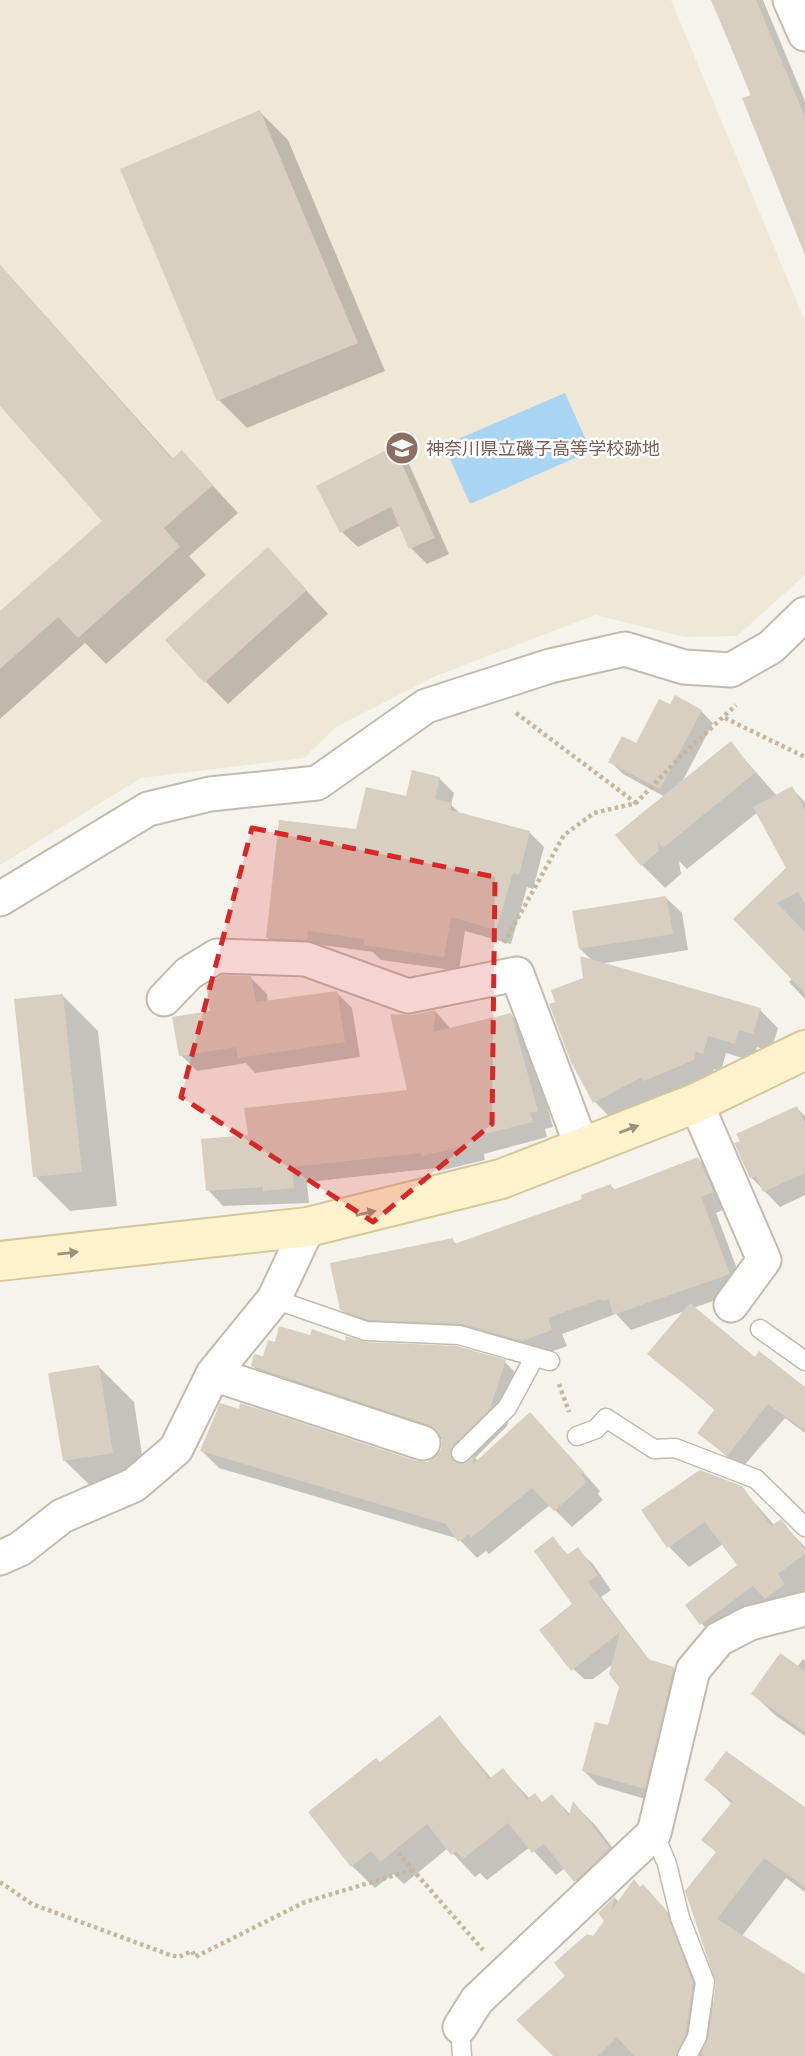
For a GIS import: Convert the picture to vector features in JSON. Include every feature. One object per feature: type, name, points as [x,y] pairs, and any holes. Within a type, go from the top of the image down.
[{"type":"street","points":[[791,0],[805,34]]},
{"type":"street","points":[[0,899],[148,808],[210,794],[317,783],[426,706],[550,666],[625,649],[684,667],[731,670],[771,647],[805,614]]},
{"type":"street","points":[[164,999],[189,973],[217,956],[306,959],[408,996],[517,974],[582,1147]]},
{"type":"street","points":[[0,1261],[308,1227],[501,1179],[696,1102],[805,1050]]},
{"type":"street","points":[[696,1102],[764,1259],[730,1305]]},
{"type":"street","points":[[0,1558],[20,1549],[62,1516],[134,1485],[176,1449],[213,1374],[274,1299],[308,1227]]},
{"type":"street","points":[[213,1374],[423,1443]]},
{"type":"street","points":[[461,2041],[477,2000],[654,1833],[693,1670],[719,1639],[750,1623],[805,1609]]},
{"type":"lane","points":[[274,1299],[366,1331],[459,1335],[542,1359],[507,1408],[461,1453]]},
{"type":"lane","points":[[760,1329],[805,1362]]},
{"type":"lane","points":[[577,1436],[596,1429],[606,1418],[654,1449],[675,1448],[756,1479],[805,1527]]},
{"type":"lane","points":[[654,1833],[667,1864],[680,1918],[705,1982],[697,2037],[687,2056]]},
{"type":"path","points":[[482,981],[564,835],[594,813],[636,803],[681,756],[725,718],[756,682],[756,655]]},
{"type":"path","points":[[513,711],[636,803]]},
{"type":"path","points":[[725,718],[805,757]]},
{"type":"path","points":[[542,1359],[577,1436]]},
{"type":"path","points":[[398,1853],[505,1974]]},
{"type":"path","points":[[0,1882],[32,1905],[170,1955],[179,1956],[192,1951],[195,1957],[305,1902],[412,1870]]},
{"type":"highlighted area","points":[[252,828],[495,877],[492,1124],[373,1222],[181,1097]]},
{"type":"shaded area","name":"神奈川県立磯子高等学校跡地","points":[[0,0],[671,0],[805,321],[805,575],[737,636],[685,637],[595,615],[436,676],[336,727],[304,758],[141,778],[0,865]]},
{"type":"water","points":[[565,393],[591,451],[470,504],[444,445]]},
{"type":"building","points":[[711,0],[756,0],[805,117],[805,255],[742,98],[751,95]]},
{"type":"building","points":[[260,110],[358,343],[217,401],[120,169]]},
{"type":"building","points":[[0,265],[172,459],[182,450],[213,485],[164,528],[180,547],[78,638],[58,617],[0,669],[0,611],[102,521],[0,406]]},
{"type":"building","points":[[394,446],[435,538],[409,549],[391,507],[340,533],[316,486]]},
{"type":"building","points":[[268,547],[307,590],[204,683],[165,640]]},
{"type":"building","points":[[675,695],[702,710],[660,789],[608,762],[622,736],[636,743],[659,699],[670,704]]},
{"type":"building","points":[[731,741],[755,773],[663,848],[658,842],[659,851],[641,866],[615,835]]},
{"type":"building","points":[[412,770],[440,777],[435,799],[452,803],[450,810],[530,831],[519,875],[513,873],[496,930],[451,917],[444,957],[364,945],[364,939],[308,931],[307,940],[266,938],[279,820],[356,829],[366,787],[406,796]]},
{"type":"building","points":[[792,786],[805,810],[805,904],[798,892],[777,903],[805,932],[805,993],[733,919],[786,868],[753,807]]},
{"type":"building","points":[[666,896],[673,934],[579,949],[572,911]]},
{"type":"building","points":[[580,956],[761,1008],[753,1034],[739,1030],[735,1044],[708,1036],[703,1054],[696,1052],[694,1060],[644,1081],[642,1077],[593,1103],[571,1062],[549,1004],[555,1002],[551,990],[583,978]]},
{"type":"building","points":[[222,975],[251,976],[256,1002],[337,991],[345,1042],[238,1058],[236,1047],[179,1056],[172,1017],[210,1011],[206,985]]},
{"type":"building","points":[[63,994],[82,1172],[33,1177],[14,999]]},
{"type":"building","points":[[436,1010],[433,1032],[511,1013],[538,1111],[530,1113],[533,1122],[469,1138],[471,1144],[422,1156],[421,1153],[292,1167],[294,1188],[206,1191],[201,1139],[248,1135],[244,1108],[407,1090],[390,1014],[412,1015]]},
{"type":"building","points":[[797,1106],[805,1123],[805,1173],[763,1192],[756,1176],[750,1178],[734,1143],[740,1141],[736,1134]]},
{"type":"building","points":[[698,1157],[714,1192],[701,1197],[730,1274],[613,1315],[609,1299],[601,1299],[548,1318],[552,1330],[522,1341],[462,1324],[368,1320],[340,1310],[330,1263],[453,1238],[454,1244],[582,1199],[581,1195],[611,1184],[613,1190]]},
{"type":"building","points":[[690,1303],[755,1357],[759,1351],[805,1387],[805,1431],[768,1404],[727,1456],[697,1433],[715,1409],[647,1354]]},
{"type":"building","points":[[279,1326],[310,1335],[312,1329],[346,1341],[345,1336],[366,1342],[457,1346],[506,1360],[490,1409],[453,1445],[450,1451],[452,1460],[463,1464],[475,1455],[472,1465],[530,1412],[584,1472],[581,1475],[587,1482],[554,1511],[532,1488],[471,1538],[469,1534],[458,1542],[446,1524],[200,1451],[220,1403],[239,1409],[240,1403],[417,1461],[428,1462],[441,1450],[442,1438],[429,1425],[251,1366],[254,1354],[263,1356],[268,1340],[275,1342]]},
{"type":"building","points":[[99,1365],[113,1453],[63,1461],[48,1373]]},
{"type":"building","points":[[700,1470],[742,1486],[771,1526],[781,1519],[805,1550],[805,1554],[778,1574],[785,1584],[765,1599],[753,1586],[700,1625],[685,1605],[737,1565],[705,1522],[667,1548],[641,1510]]},
{"type":"building","points":[[553,1536],[567,1555],[578,1547],[598,1575],[588,1582],[648,1659],[674,1667],[645,1789],[582,1771],[595,1722],[608,1725],[619,1687],[609,1674],[620,1632],[571,1671],[539,1630],[572,1604],[534,1551]]},
{"type":"building","points":[[780,1653],[805,1671],[805,1732],[751,1694]]},
{"type":"building","points":[[440,1715],[489,1779],[503,1768],[527,1799],[535,1793],[542,1802],[552,1794],[569,1816],[573,1801],[610,1848],[574,1882],[544,1844],[532,1853],[508,1823],[463,1859],[456,1851],[451,1855],[427,1824],[380,1862],[371,1851],[351,1867],[308,1812],[376,1758],[380,1762]]},
{"type":"building","points":[[726,1751],[805,1807],[805,1887],[764,1858],[717,1919],[805,1974],[805,2056],[705,2056],[701,2053],[708,2039],[716,1983],[685,1891],[716,1852],[701,1840],[733,1801],[704,1780]]},
{"type":"building","points":[[634,1879],[640,1887],[643,1884],[666,1910],[693,1983],[686,2033],[676,2056],[634,2056],[617,2037],[598,2056],[553,2056],[516,2020],[565,1976],[554,1963],[587,1934],[593,1936],[604,1921],[598,1913],[615,1896],[611,1911]]},
{"type":"place","name":"神奈川県立磯子高等学校跡地","points":[[402,448]]}]
